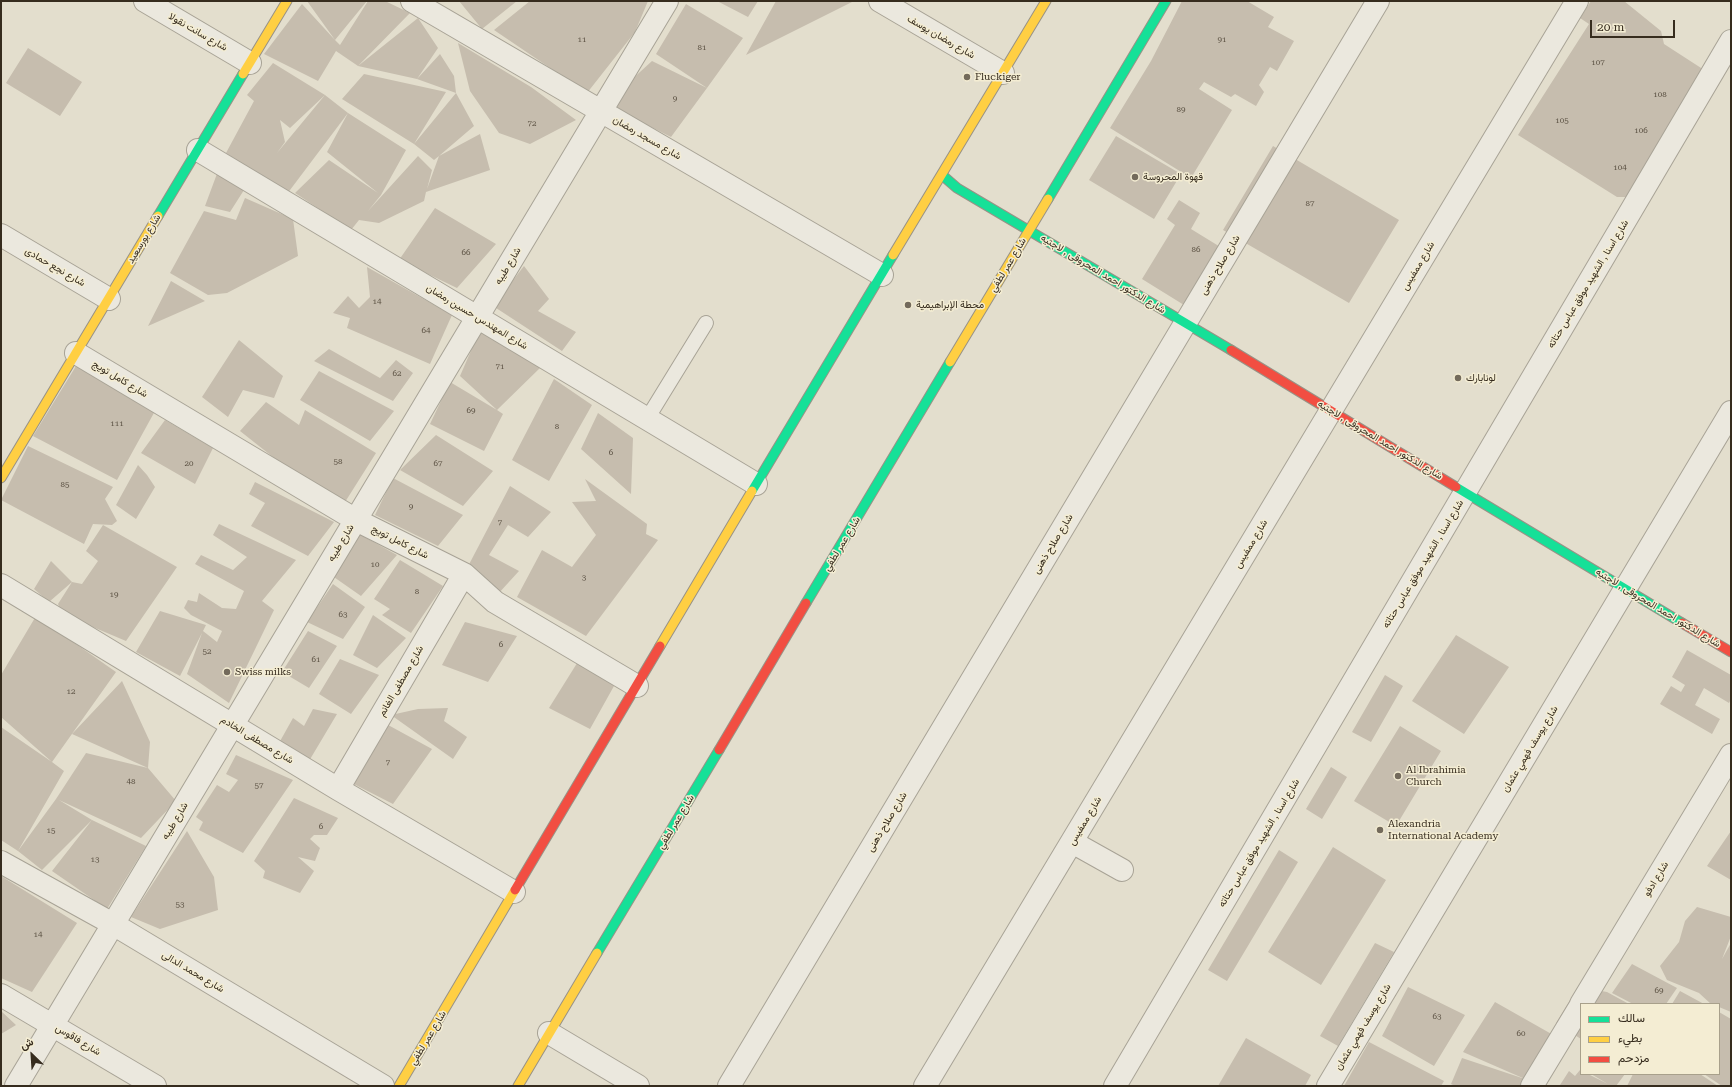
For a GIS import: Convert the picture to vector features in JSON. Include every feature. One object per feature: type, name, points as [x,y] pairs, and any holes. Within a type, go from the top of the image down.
[{"type":"street","name":"شارع سانت نقولا","points":[[145,1],[250,63]]},
{"type":"street","name":"شارع بورسعيد","points":[[1,478],[287,1]]},
{"type":"street","name":"شارع مسجد رمضان","points":[[412,1],[882,275]]},
{"type":"street","name":"شارع طيبه","points":[[16,1086],[667,1]]},
{"type":"street","name":"شارع رمضان يوسف","points":[[880,1],[1003,73]]},
{"type":"street","name":"شارع عمر لطفي","points":[[399,1086],[756,484],[1046,1]]},
{"type":"street","name":"شارع عمر لطفي","points":[[518,1086],[1166,1]]},
{"type":"street","name":"شارع صلاح ذهنى","points":[[729,1086],[1378,1]]},
{"type":"street","name":"شارع ممفيس","points":[[925,1086],[1578,1]]},
{"type":"street","name":"شارع اسنا , الشهيد موفق عباس حتاته","points":[[1115,1086],[1731,41]]},
{"type":"street","name":"شارع المهندس حسين رمضان","points":[[198,150],[756,484]]},
{"type":"street","name":"شارع الدكتور احمد المحروقى , لاجتيه","points":[[942,175],[957,188],[1030,230],[1731,652]]},
{"type":"street","name":"شارع نجع حمادى","points":[[1,236],[109,299]]},
{"type":"street","name":"شارع كامل تويج","points":[[76,353],[356,520],[464,574],[495,602],[637,686]]},
{"type":"street","name":"شارع يوسف فهمي عثمان","points":[[1328,1086],[1731,412]]},
{"type":"street","name":"شارع مصطفى الغانم","points":[[338,789],[464,574]]},
{"type":"street","name":"شارع مصطفى الخادم","points":[[1,585],[232,726],[514,892]]},
{"type":"street","name":"شارع ادفو","points":[[1582,1003],[1731,755]]},
{"type":"street","points":[[1072,842],[1122,870]]},
{"type":"street","name":"شارع محمد الدالى","points":[[1,862],[113,924],[383,1086]]},
{"type":"street","name":"شارع فاقوس","points":[[1,995],[155,1086]]},
{"type":"street","name":"شارع ادفو","points":[[1532,1086],[1580,1006]]},
{"type":"street","points":[[550,1033],[638,1086]]},
{"type":"lane","points":[[647,419],[706,323]]},
{"type":"building","points":[[307,1],[367,1],[335,40]]},
{"type":"building","points":[[368,1],[385,1],[410,13],[358,66],[336,51],[318,81],[264,54],[302,4],[340,45]]},
{"type":"building","points":[[459,1],[517,1],[482,29]]},
{"type":"building","points":[[530,1],[648,1],[635,32],[587,93],[494,30]]},
{"type":"building","points":[[717,1],[758,1],[748,17]]},
{"type":"building","points":[[776,1],[854,1],[746,55]]},
{"type":"building","points":[[1182,1],[1247,1],[1274,17],[1268,27],[1294,41],[1277,71],[1270,67],[1259,85],[1264,92],[1256,106],[1235,94],[1231,97],[1204,82],[1199,89],[1232,110],[1191,178],[1110,128],[1151,61]]},
{"type":"building","points":[[1591,1],[1624,1],[1661,31],[1664,44],[1715,77],[1630,197],[1617,197],[1518,135],[1589,24],[1580,18]]},
{"type":"building","points":[[686,4],[743,38],[707,88],[656,54]]},
{"type":"building","points":[[418,18],[438,48],[417,79],[358,66]]},
{"type":"building","points":[[458,43],[531,87],[576,120],[530,144],[499,133],[470,91]]},
{"type":"building","points":[[28,48],[82,82],[60,116],[6,83]]},
{"type":"building","points":[[440,54],[454,76],[456,93],[417,79]]},
{"type":"building","points":[[652,61],[707,88],[671,137],[605,104]]},
{"type":"building","points":[[273,63],[325,95],[348,113],[287,194],[226,153],[254,101],[247,95]],"holes":[[[325,95],[277,153],[285,142],[280,120],[290,128]]]},
{"type":"building","points":[[364,74],[446,92],[414,144],[342,99]]},
{"type":"building","points":[[456,93],[474,126],[434,160],[414,144]]},
{"type":"building","points":[[348,113],[406,150],[381,195],[368,211],[418,156],[432,170],[427,189],[439,156],[480,134],[490,170],[426,192],[424,201],[379,223],[359,220],[351,230],[295,193],[329,160],[378,193],[327,152]]},
{"type":"building","name":"قهوة المحروسة","points":[[1116,136],[1181,174],[1154,219],[1089,180]]},
{"type":"building","points":[[1273,146],[1399,220],[1349,303],[1223,230]]},
{"type":"building","points":[[218,171],[244,190],[230,212],[205,206]]},
{"type":"building","points":[[245,198],[293,219],[298,256],[227,293],[208,295],[170,273],[204,211],[236,220]]},
{"type":"building","points":[[1179,200],[1200,213],[1191,229],[1235,256],[1184,305],[1142,279],[1175,225],[1167,219]]},
{"type":"building","points":[[435,208],[496,244],[457,288],[399,260]]},
{"type":"building","points":[[524,266],[549,299],[538,311],[576,332],[562,351],[493,306]]},
{"type":"building","points":[[367,267],[452,315],[430,364],[347,328],[350,318],[333,313],[348,296],[359,308],[370,297]]},
{"type":"building","points":[[171,281],[205,301],[148,326]]},
{"type":"building","points":[[480,330],[541,367],[497,410],[460,376]]},
{"type":"building","points":[[239,340],[283,376],[274,398],[243,390],[228,417],[202,397]]},
{"type":"building","points":[[329,349],[380,378],[396,360],[413,373],[393,401],[314,361]]},
{"type":"building","points":[[76,366],[155,411],[117,480],[33,436]]},
{"type":"building","points":[[319,371],[394,411],[370,441],[300,400]]},
{"type":"building","points":[[554,379],[592,405],[549,481],[512,460]]},
{"type":"building","points":[[450,382],[503,414],[484,451],[430,424]]},
{"type":"building","points":[[266,402],[299,425],[305,410],[376,453],[340,510],[240,431]]},
{"type":"building","points":[[598,413],[633,438],[631,494],[581,449]]},
{"type":"building","points":[[165,420],[213,448],[195,484],[141,453]]},
{"type":"building","points":[[436,435],[493,471],[463,506],[400,470]]},
{"type":"building","points":[[28,446],[113,487],[105,499],[117,521],[112,525],[93,524],[84,544],[1,500]]},
{"type":"building","points":[[138,465],[155,487],[136,519],[116,505]]},
{"type":"building","points":[[393,478],[463,515],[438,546],[375,515]]},
{"type":"building","points":[[585,479],[647,524],[646,534],[658,540],[586,636],[517,597],[542,550],[572,567],[596,535],[572,502],[596,501]]},
{"type":"building","points":[[255,482],[334,522],[308,556],[251,526],[265,503],[249,494]]},
{"type":"building","points":[[510,486],[551,512],[528,537],[508,525],[489,555],[519,571],[498,594],[464,574]]},
{"type":"building","points":[[219,524],[296,560],[262,601],[274,610],[229,703],[187,674],[202,633],[180,676],[136,652],[160,611],[206,625],[203,631],[217,642],[222,631],[191,615],[184,608],[188,600],[197,602],[199,593],[222,608],[236,609],[244,591],[195,564],[201,555],[233,570],[247,557],[213,535]]},
{"type":"building","points":[[103,525],[177,567],[126,641],[62,614],[58,604],[72,582],[82,584],[98,561],[86,551]]},
{"type":"building","points":[[359,534],[397,555],[361,596],[331,575]]},
{"type":"building","points":[[400,560],[443,586],[411,633],[382,615],[390,609],[374,599]]},
{"type":"building","points":[[51,561],[72,582],[49,602],[34,589]]},
{"type":"building","points":[[333,584],[365,607],[343,639],[307,622]]},
{"type":"building","points":[[373,615],[406,638],[377,668],[353,655]]},
{"type":"building","points":[[36,616],[116,672],[52,762],[1,717],[1,675]]},
{"type":"building","points":[[465,622],[517,636],[488,682],[442,665]]},
{"type":"building","points":[[308,631],[337,646],[309,688],[282,672]]},
{"type":"building","points":[[1456,635],[1509,667],[1464,734],[1412,701]]},
{"type":"building","points":[[1687,650],[1731,675],[1731,699],[1729,703],[1704,688],[1695,705],[1720,719],[1712,734],[1660,704],[1671,686],[1681,692],[1685,685],[1672,677]]},
{"type":"building","points":[[340,659],[379,675],[351,714],[319,694]]},
{"type":"building","points":[[579,660],[614,686],[590,729],[549,708]]},
{"type":"building","points":[[1385,675],[1403,686],[1371,742],[1352,732]]},
{"type":"building","points":[[122,681],[150,742],[148,768],[72,734]]},
{"type":"building","points":[[448,708],[444,721],[467,737],[453,759],[391,715],[418,709]]},
{"type":"building","points":[[313,709],[337,714],[309,761],[279,743],[293,718],[304,726]]},
{"type":"building","points":[[379,720],[432,749],[393,804],[344,779]]},
{"type":"building","name":"Al Ibrahimia Church","points":[[1400,726],[1441,751],[1396,826],[1354,801]]},
{"type":"building","points":[[1,727],[64,771],[18,851],[1,840]]},
{"type":"building","points":[[86,753],[148,768],[176,801],[141,838],[59,800],[92,820],[42,870],[18,851],[56,799]]},
{"type":"building","points":[[236,755],[293,780],[243,853],[199,830],[203,822],[196,817],[217,785],[229,792],[238,780],[226,774]]},
{"type":"building","points":[[1331,767],[1347,777],[1322,819],[1306,809]]},
{"type":"building","points":[[294,798],[338,818],[327,835],[314,835],[310,839],[320,848],[315,861],[298,857],[314,871],[300,893],[263,878],[265,871],[254,861]]},
{"type":"building","points":[[92,820],[146,846],[107,909],[52,871]]},
{"type":"building","points":[[187,831],[214,877],[218,910],[160,929],[131,917]]},
{"type":"building","points":[[1731,831],[1731,880],[1707,866]]},
{"type":"building","points":[[1333,847],[1386,880],[1321,985],[1268,952]]},
{"type":"building","points":[[1279,850],[1298,862],[1227,981],[1208,970]]},
{"type":"building","points":[[1,876],[77,923],[32,992],[1,978]]},
{"type":"building","points":[[1697,907],[1731,917],[1731,936],[1722,959],[1731,943],[1731,1012],[1720,1007],[1720,1003],[1710,1003],[1699,993],[1667,980],[1660,966],[1679,942],[1685,921]]},
{"type":"building","points":[[1375,943],[1394,952],[1338,1046],[1320,1036]]},
{"type":"building","points":[[1632,964],[1677,988],[1667,1003],[1631,1003],[1612,993]]},
{"type":"building","points":[[1408,987],[1465,1015],[1434,1066],[1382,1036]]},
{"type":"building","points":[[1578,987],[1607,992],[1627,1003],[1580,1003],[1580,1038],[1556,1023]]},
{"type":"building","points":[[1680,991],[1702,1003],[1673,1003]]},
{"type":"building","points":[[1495,1002],[1555,1036],[1523,1086],[1455,1086],[1451,1084],[1462,1058],[1525,1079],[1463,1052]]},
{"type":"building","points":[[1,1011],[16,1025],[1,1034]]},
{"type":"building","points":[[1720,1013],[1731,1019],[1731,1084],[1729,1086],[1722,1086],[1706,1075],[1720,1075]]},
{"type":"building","points":[[1246,1038],[1311,1075],[1305,1086],[1218,1086]]},
{"type":"building","points":[[1369,1042],[1444,1081],[1441,1086],[1344,1086]]},
{"type":"building","points":[[1580,1070],[1580,1075],[1590,1075],[1608,1084],[1593,1075],[1624,1075],[1616,1086],[1560,1085],[1569,1071],[1575,1076]]},
{"type":"building","points":[[1632,1075],[1702,1075],[1718,1086],[1627,1086]]},
{"type":"traffic: fast","points":[[1048,199],[1166,1]]},
{"type":"traffic: fast","points":[[158,216],[243,74]]},
{"type":"traffic: fast","points":[[942,175],[957,188],[1231,350]]},
{"type":"traffic: fast","points":[[752,491],[893,255]]},
{"type":"traffic: fast","points":[[806,603],[950,362]]},
{"type":"traffic: fast","points":[[1456,487],[1682,623]]},
{"type":"traffic: fast","points":[[597,953],[719,750]]},
{"type":"traffic: slow","points":[[243,74],[287,1]]},
{"type":"traffic: slow","points":[[893,255],[1046,1]]},
{"type":"traffic: slow","points":[[950,362],[1048,199]]},
{"type":"traffic: slow","points":[[1,478],[158,216]]},
{"type":"traffic: slow","points":[[660,646],[752,491]]},
{"type":"traffic: slow","points":[[399,1086],[515,890]]},
{"type":"traffic: slow","points":[[518,1086],[597,953]]},
{"type":"traffic: jam","points":[[1231,350],[1456,487]]},
{"type":"traffic: jam","points":[[719,750],[806,603]]},
{"type":"traffic: jam","points":[[1682,623],[1731,652]]},
{"type":"traffic: jam","points":[[515,890],[660,646]]},
{"type":"place","name":"Fluckiger","points":[[967,77]]},
{"type":"place","name":"قهوة المحروسة","points":[[1135,177]]},
{"type":"place","name":"محطة الإبراهيمية","points":[[908,305]]},
{"type":"place","name":"لونابارك","points":[[1458,378]]},
{"type":"place","name":"Swiss milks","points":[[227,672]]},
{"type":"place","name":"Al Ibrahimia Church","points":[[1398,776]]},
{"type":"place","name":"Alexandria International Academy","points":[[1380,830]]}]
